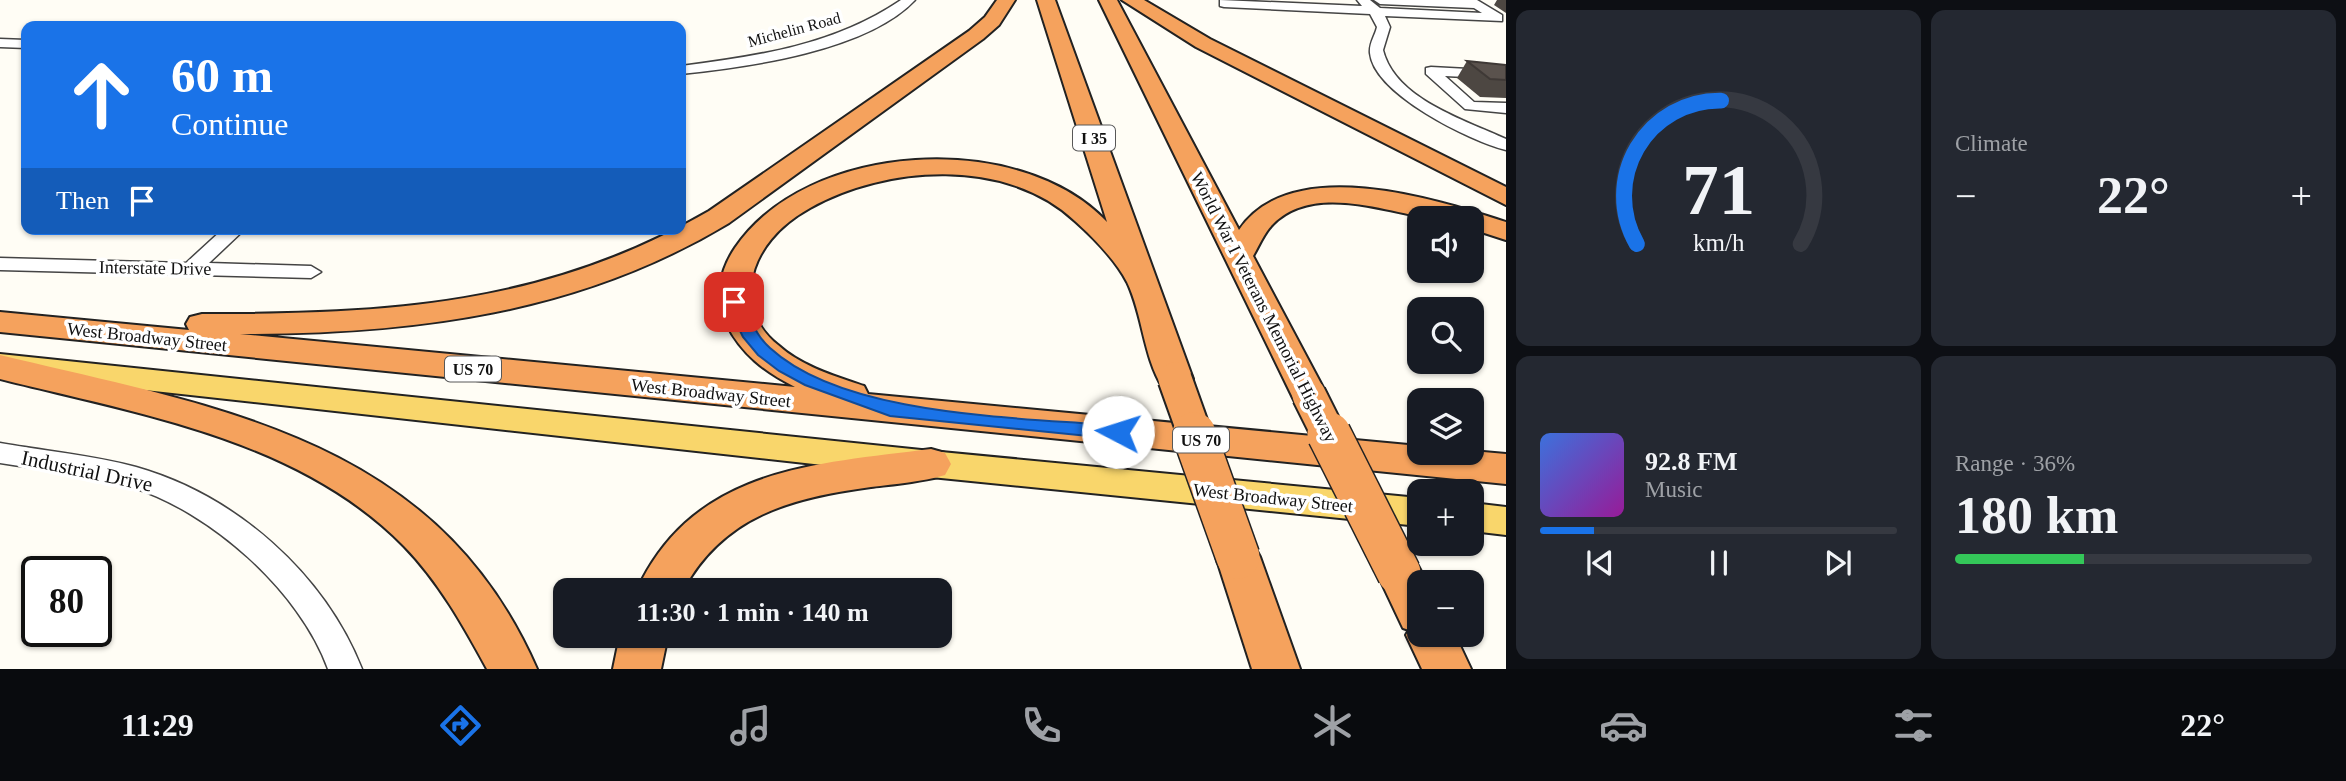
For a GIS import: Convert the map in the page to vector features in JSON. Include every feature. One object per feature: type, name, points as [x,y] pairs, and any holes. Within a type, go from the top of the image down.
[{"type":"highway","points":[[51,327],[332,324],[390,320],[477,307],[588,278],[685,237],[756,193],[976,35],[992,21],[1006,0]]},
{"type":"highway","name":"I 35","points":[[1046,0],[1276,669]]},
{"type":"highway","name":"World War I Veterans Memorial Highway","points":[[1108,0],[1407,589]]},
{"type":"highway","points":[[1130,0],[1203,43],[1506,197]]},
{"type":"highway","points":[[896,411],[811,381],[785,367],[764,351],[739,316],[734,286],[744,256],[754,239],[790,207],[835,186],[895,172],[943,168],[994,173],[1042,188],[1079,210],[1139,276]]},
{"type":"highway","points":[[1238,257],[1269,212],[1305,199],[1338,196],[1381,199],[1412,206]]},
{"type":"highway","points":[[1484,224],[1506,231]]},
{"type":"highway","name":"West Broadway Street","points":[[0,322],[1506,469]]},
{"type":"highway","points":[[0,365],[247,432],[292,448],[331,468],[400,514],[433,546],[481,607],[513,669]]},
{"type":"highway","points":[[666,578],[676,559],[695,535],[743,501],[793,484],[932,464]]},
{"type":"highway","points":[[1436,647],[1447,669]]},
{"type":"highway","points":[[637,669],[641,648]]},
{"type":"main road","name":"West Broadway Street","points":[[0,365],[932,464],[1407,511]]},
{"type":"main road","points":[[1484,518],[1506,521]]},
{"type":"street","name":"Michelin Road","points":[[686,69],[770,56],[824,42],[875,22],[909,0]]},
{"type":"street","points":[[1224,3],[1374,6],[1477,4],[1497,18],[1374,6]]},
{"type":"street","points":[[1374,6],[1384,21],[1385,31],[1377,46],[1377,55],[1400,85],[1441,114],[1506,145]]},
{"type":"street","points":[[0,43],[21,44]]},
{"type":"street","points":[[1506,75],[1431,71],[1471,106],[1506,108]]},
{"type":"street","points":[[1400,85],[1450,89]]},
{"type":"street","points":[[191,269],[228,235]]},
{"type":"street","name":"Interstate Drive","points":[[0,264],[311,272]]},
{"type":"street","name":"Industrial Drive","points":[[0,453],[138,478],[200,507],[284,573],[317,608],[345,669]]},
{"type":"building","points":[[1467,61],[1506,65],[1506,80],[1490,79]]},
{"type":"route","points":[[734,302],[748,333],[764,351],[785,367],[811,381],[896,411],[1118,432]]}]
